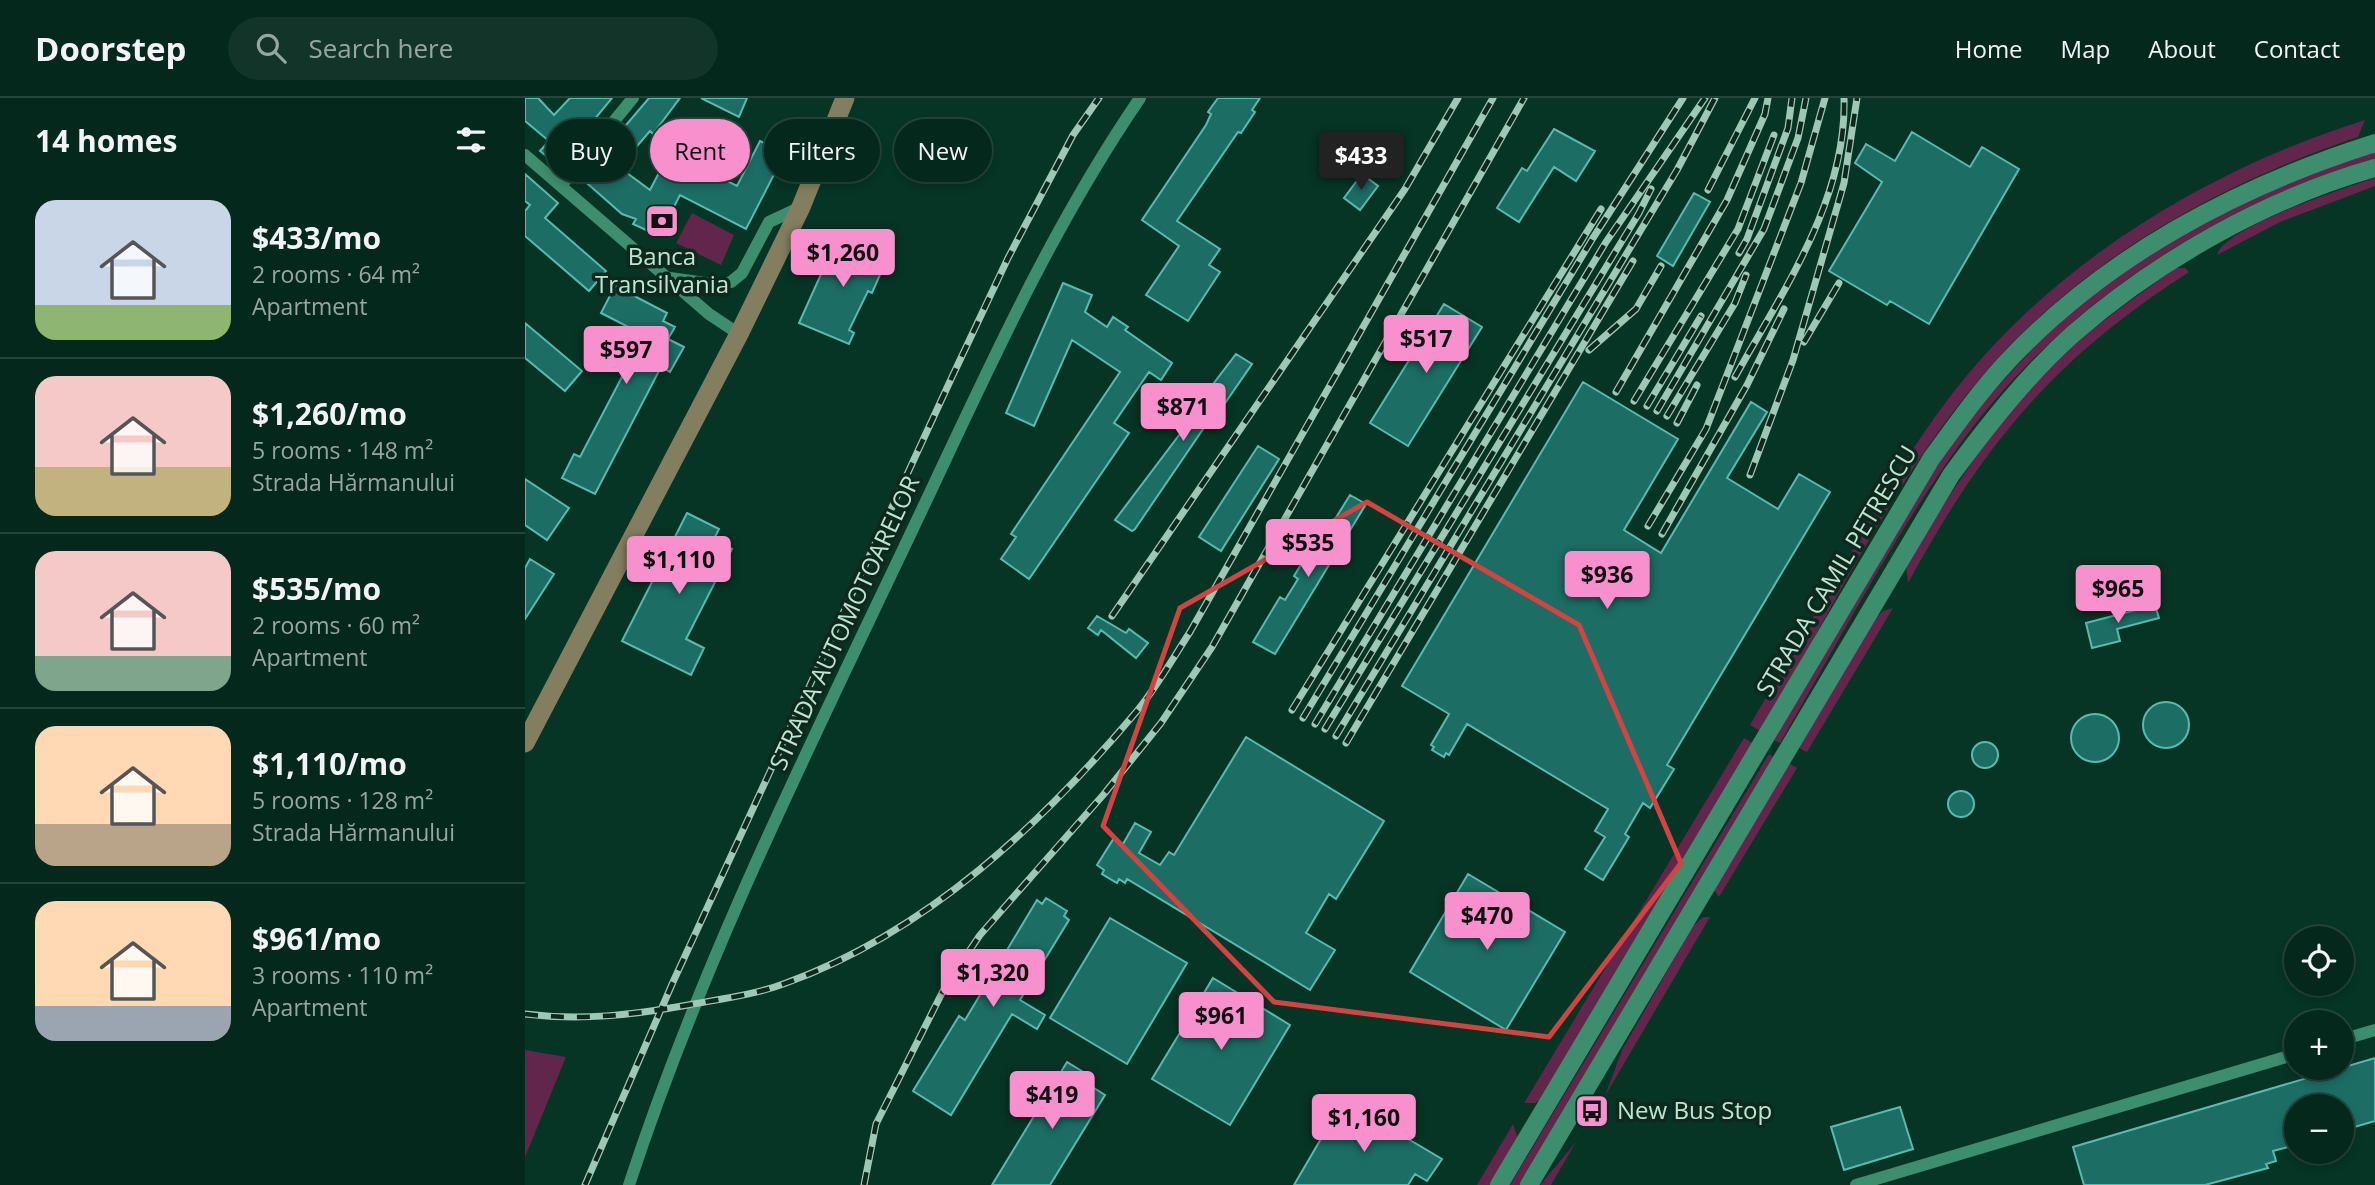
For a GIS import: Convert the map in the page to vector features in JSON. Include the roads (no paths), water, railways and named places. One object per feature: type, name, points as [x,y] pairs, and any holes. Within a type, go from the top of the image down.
[{"type":"main road","points":[[525,743],[739,334],[801,207],[845,98]]},
{"type":"street","points":[[561,186],[633,98]]},
{"type":"street","name":"STRADA AUTOMOTOARELOR","points":[[629,1185],[675,1060],[753,865],[1038,266],[1102,153],[1140,98]]},
{"type":"street","name":"STRADA CAMIL PETRESCU","points":[[1499,1185],[1931,459],[1969,407],[2007,362],[2053,319],[2106,275],[2157,240],[2262,184],[2375,143]]},
{"type":"street","points":[[525,174],[530,159],[709,314],[739,334]]},
{"type":"street","name":"STRADA CAMIL PETRESCU","points":[[1529,1185],[1951,475],[1986,428],[2027,380],[2073,335],[2168,264],[2269,209],[2375,168]]},
{"type":"street","points":[[666,277],[698,284],[720,285],[731,282],[742,273],[769,222],[801,207]]},
{"type":"street","points":[[2354,1036],[2375,1030]]},
{"type":"street","points":[[1856,1185],[2284,1058]]},
{"type":"railway","points":[[585,1185],[673,982],[1008,258],[1073,135],[1099,98]]},
{"type":"railway","points":[[1112,616],[1405,189],[1458,98]]},
{"type":"railway","points":[[525,1014],[566,1017],[627,1014],[737,996],[786,983],[838,961],[887,935],[979,870],[1021,833],[1100,753],[1137,711],[1165,672],[1493,98]]},
{"type":"railway","points":[[864,1185],[876,1124],[945,987],[980,935],[1104,794],[1161,723],[1212,647],[1524,98]]},
{"type":"railway","points":[[1303,718],[1593,238],[1683,98]]},
{"type":"railway","points":[[1315,724],[1606,242],[1705,98]]},
{"type":"railway","points":[[1336,736],[1677,170],[1715,98]]},
{"type":"railway","points":[[1708,190],[1755,98]]},
{"type":"railway","points":[[1616,392],[1727,200],[1765,114],[1768,98]]},
{"type":"railway","points":[[1739,253],[1747,239],[1788,128],[1792,98]]},
{"type":"railway","points":[[1657,411],[1764,229],[1798,138],[1806,98]]},
{"type":"railway","points":[[1648,526],[1706,429],[1801,183],[1825,98]]},
{"type":"railway","points":[[1735,377],[1791,278],[1823,209],[1835,173],[1842,136],[1844,98]]},
{"type":"railway","points":[[1750,475],[1793,360],[1844,183],[1857,98]]},
{"type":"railway","points":[[1634,401],[1738,229],[1774,135]]},
{"type":"railway","points":[[1325,729],[1639,213],[1651,189]]},
{"type":"railway","points":[[1292,710],[1601,209]]},
{"type":"railway","points":[[1346,743],[1633,261]]},
{"type":"railway","points":[[1589,350],[1636,309],[1661,266]]},
{"type":"railway","points":[[1667,416],[1735,303],[1746,275]]},
{"type":"railway","points":[[1804,342],[1839,283]]},
{"type":"railway","points":[[1662,534],[1747,385],[1784,309]]},
{"type":"railway","points":[[1647,406],[1701,316]]},
{"type":"railway","points":[[1677,423],[1697,385]]},
{"type":"place","name":"Banca Transilvania","points":[[662,221]]},
{"type":"place","name":"New Bus Stop","points":[[1592,1111]]}]
